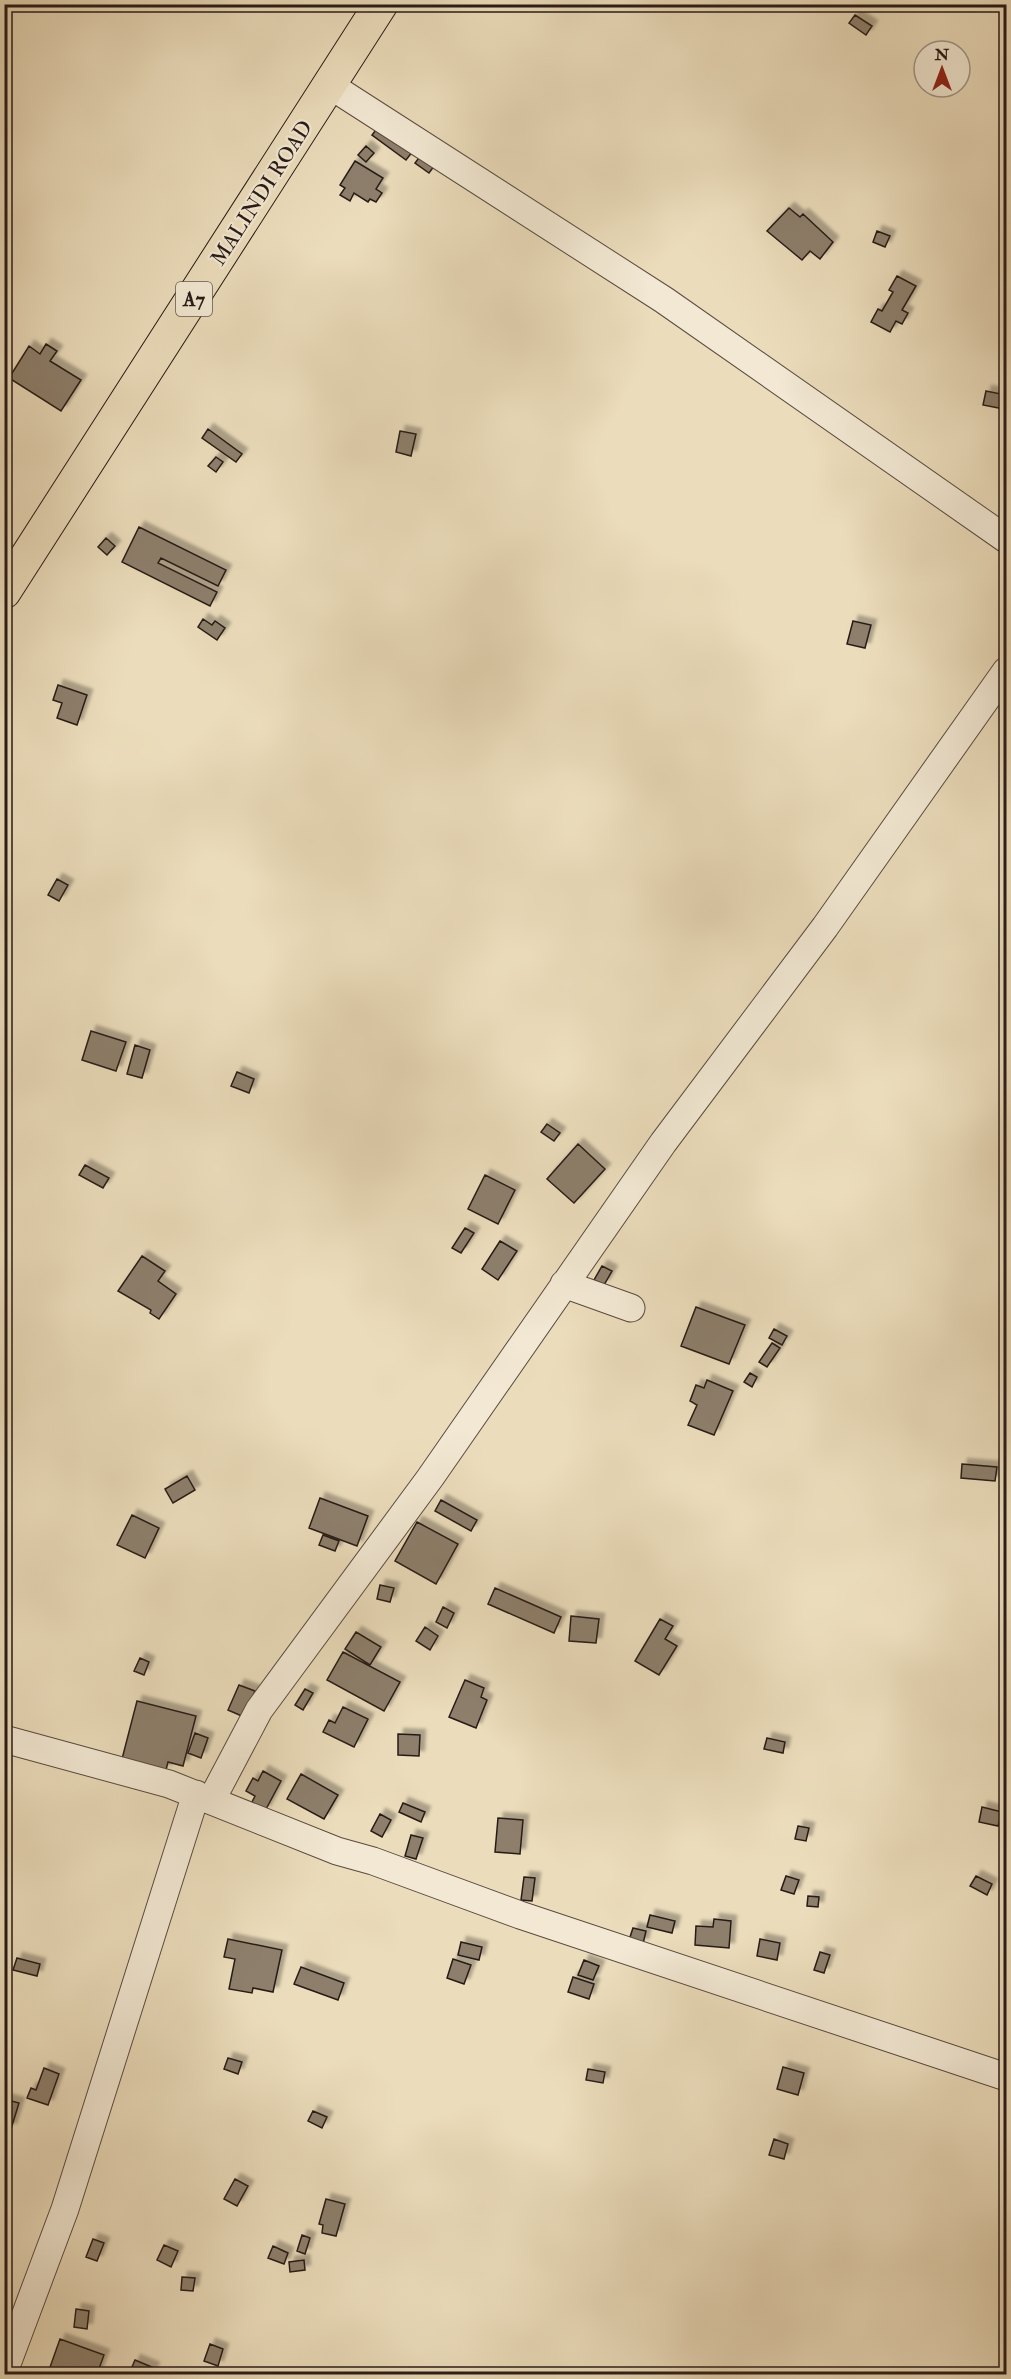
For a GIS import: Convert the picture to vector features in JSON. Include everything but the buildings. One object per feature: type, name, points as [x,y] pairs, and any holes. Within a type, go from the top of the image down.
[{"type":"highway","name":"MALINDI ROAD","points":[[4,592],[331,86],[381,4]]},
{"type":"street","points":[[331,86],[664,300],[1006,539]]},
{"type":"street","points":[[4,2373],[68,2198],[204,1796],[259,1710],[509,1368],[564,1284],[676,1124],[825,927],[1006,671]]},
{"type":"street","points":[[564,1284],[631,1308]]},
{"type":"street","points":[[4,1739],[65,1754],[204,1796],[337,1851],[373,1861],[510,1912],[1006,2077]]}]
